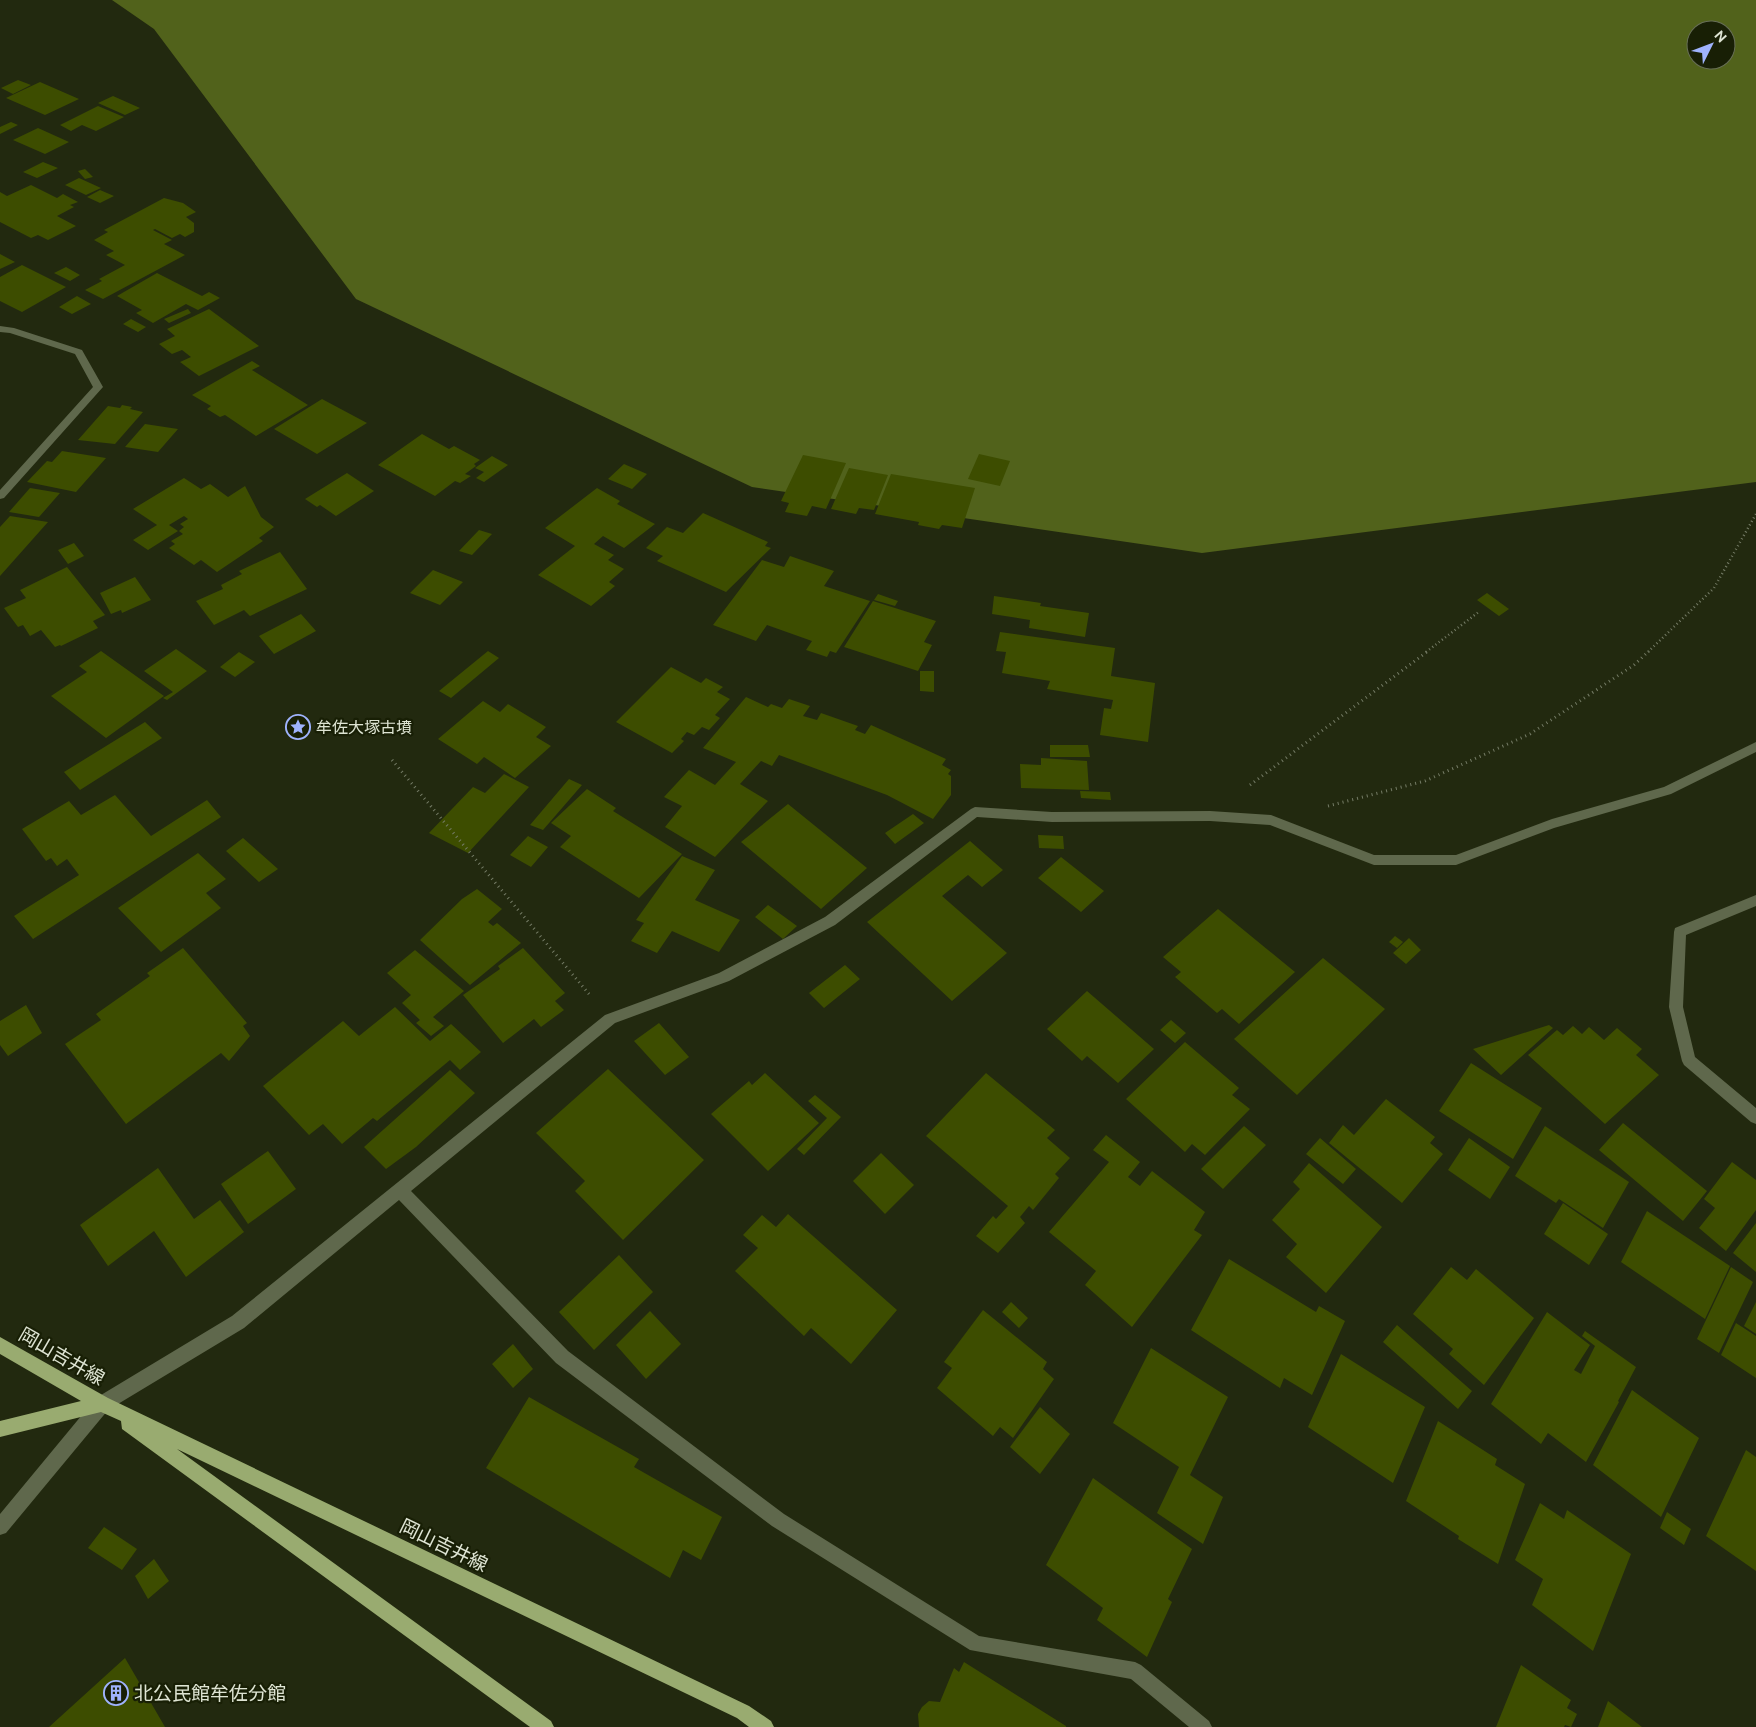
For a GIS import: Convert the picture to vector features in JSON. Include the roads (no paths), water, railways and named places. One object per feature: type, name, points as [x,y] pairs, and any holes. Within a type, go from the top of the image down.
[{"type":"main road","name":"岡山吉井線","points":[[0,1345],[102,1404],[743,1712],[765,1727]]},
{"type":"main road","name":"岡山吉井線","points":[[102,1404],[545,1727]]},
{"type":"main road","points":[[0,1429],[102,1404]]},
{"type":"street","points":[[0,329],[11,330],[80,352],[98,387],[0,496]]},
{"type":"street","points":[[0,1527],[102,1404],[238,1322],[610,1020],[724,977],[830,921],[975,812],[1052,817],[1210,816],[1271,820],[1374,860],[1456,860],[1552,824],[1667,791],[1756,747]]},
{"type":"street","points":[[1756,900],[1680,932],[1676,1007],[1689,1060],[1756,1117]]},
{"type":"street","points":[[400,1190],[562,1357],[778,1520],[976,1644],[1135,1672],[1203,1727]]},
{"type":"place","name":"牟佐大塚古墳","points":[[298,727]]},
{"type":"place","name":"北公民館牟佐分館","points":[[116,1693]]}]
